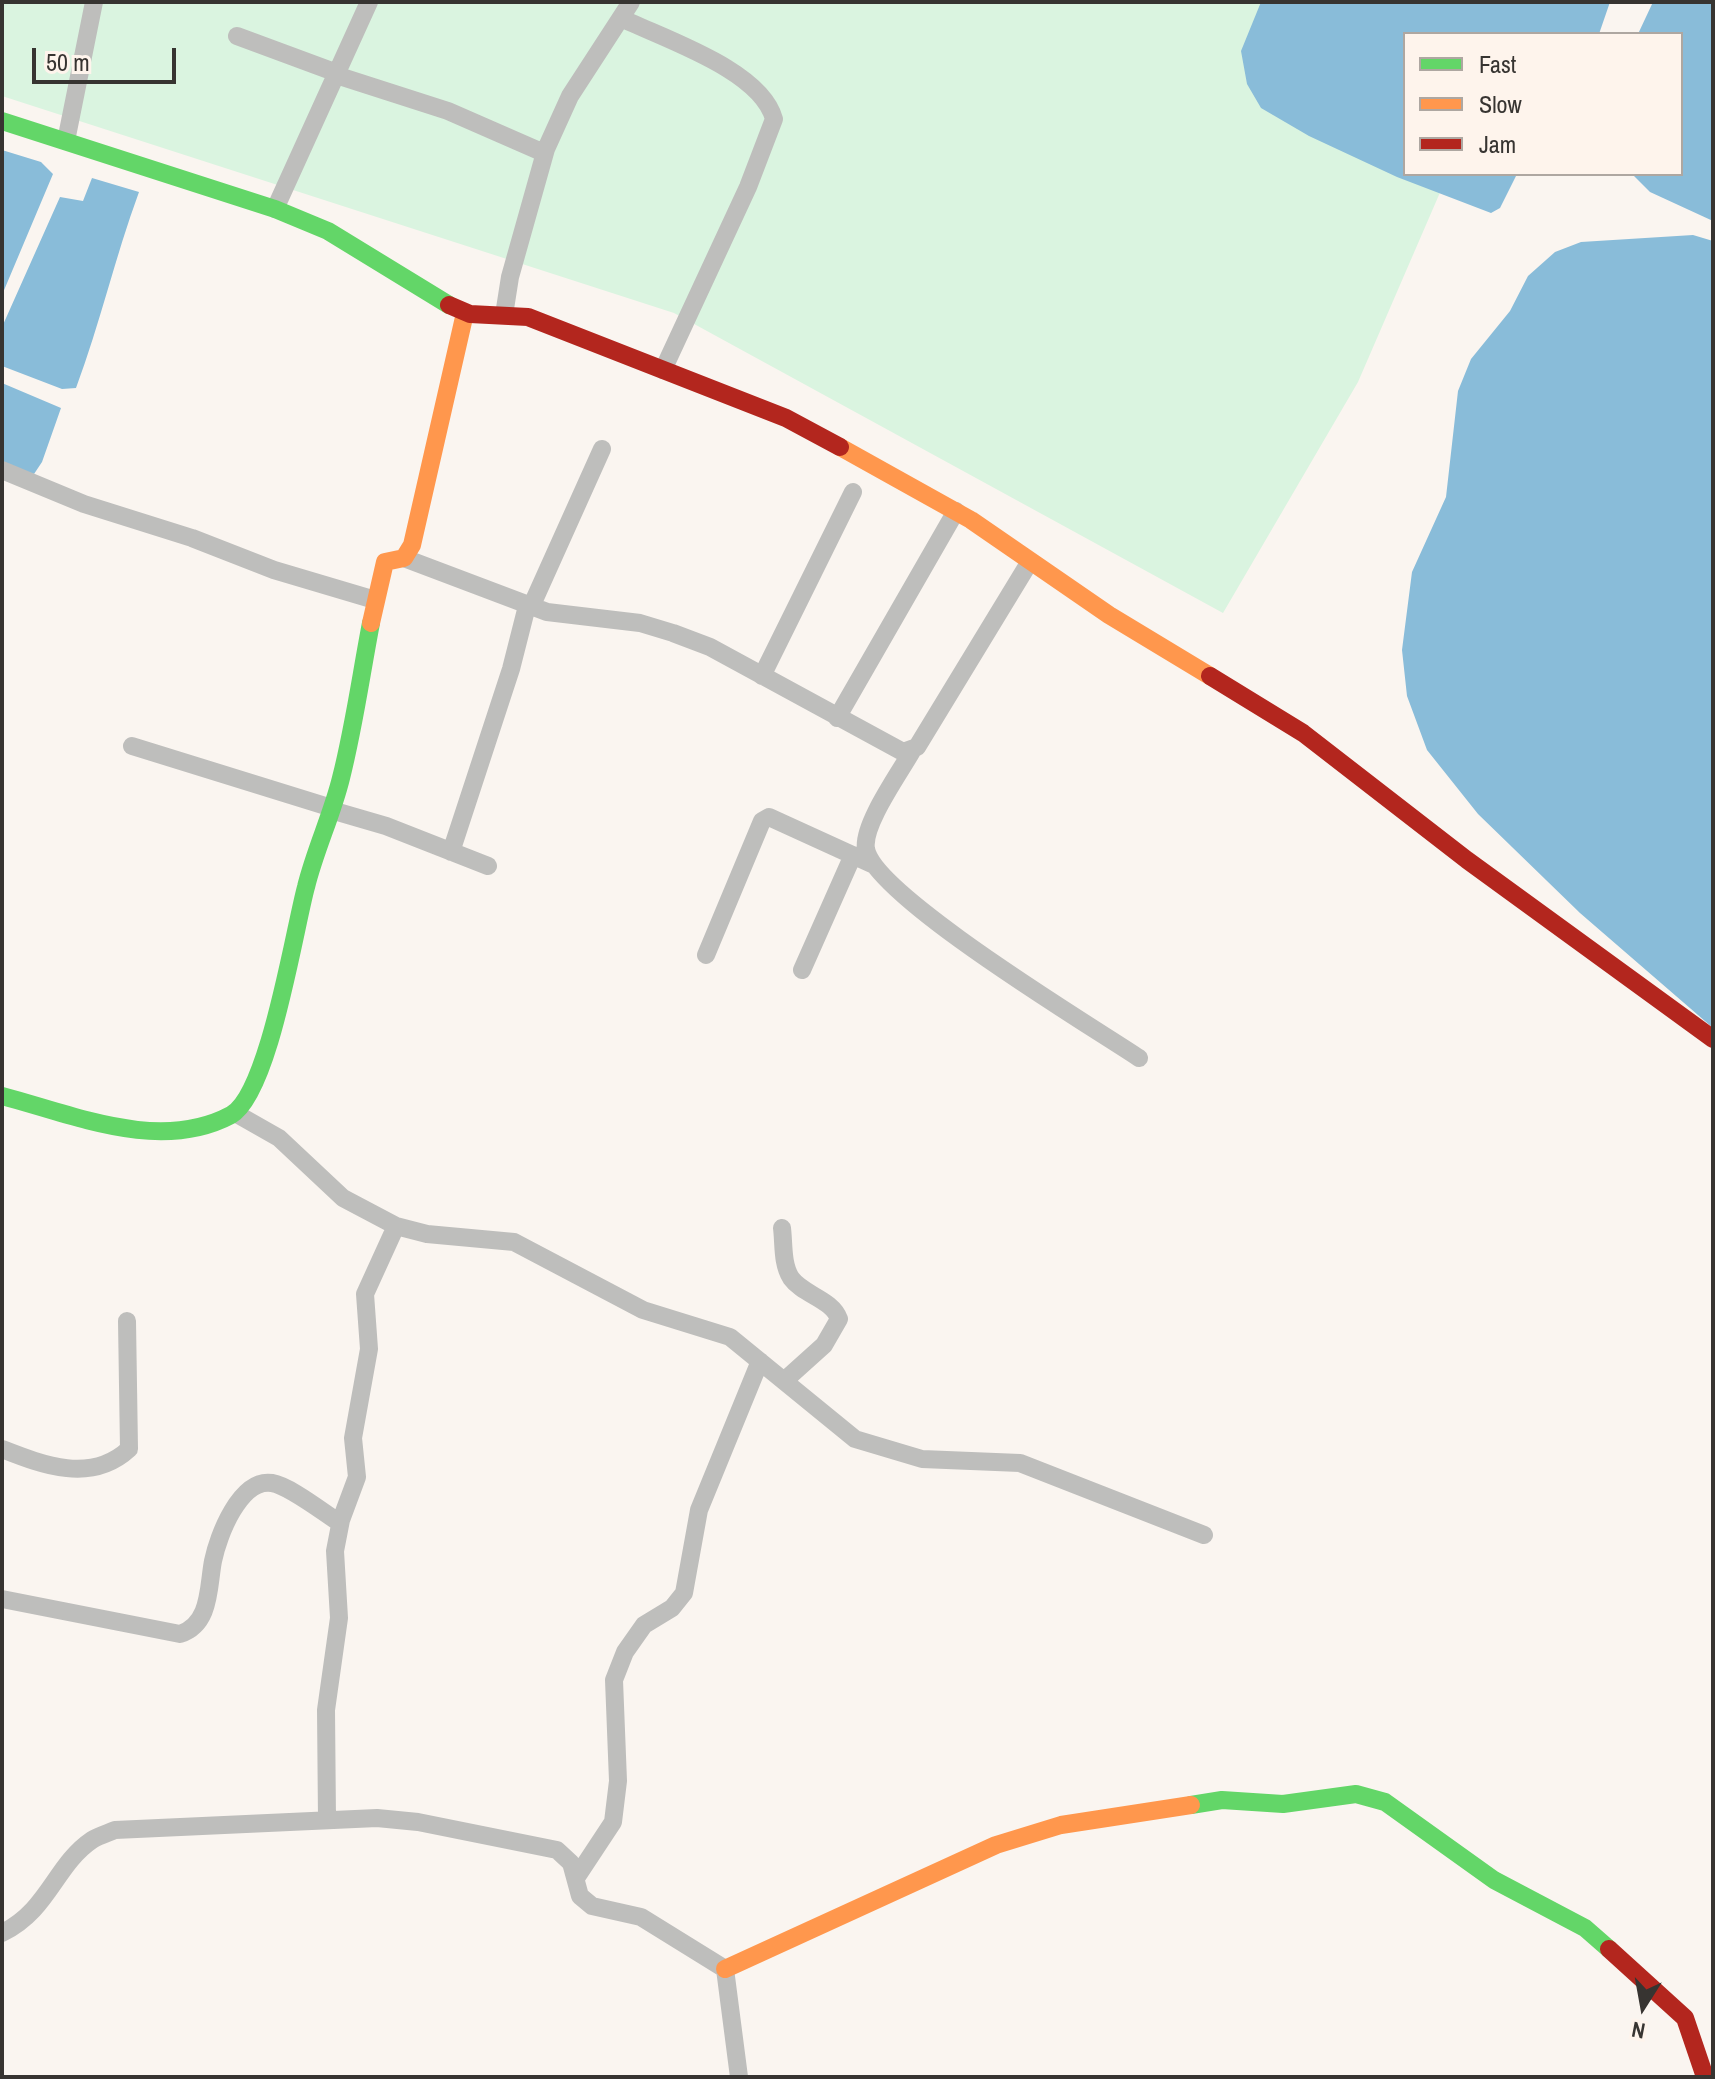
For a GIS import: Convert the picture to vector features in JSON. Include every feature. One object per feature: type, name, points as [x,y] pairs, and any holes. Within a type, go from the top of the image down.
[{"type":"street","points":[[66,141],[94,2]]},
{"type":"street","points":[[275,209],[369,2]]},
{"type":"street","points":[[504,315],[510,277],[544,153],[570,96],[626,10],[740,76],[763,97],[774,119],[748,187],[663,370]]},
{"type":"street","points":[[237,36],[336,74],[448,111],[544,153]]},
{"type":"street","points":[[2,121],[275,209],[328,231],[465,313],[477,317],[521,314],[786,418],[956,511],[1029,563],[1303,733],[1467,860],[1599,953],[1713,1039]]},
{"type":"street","points":[[2,1096],[133,1131],[154,1132],[212,1123],[235,1113],[244,1102],[275,1030],[294,936],[339,811],[341,780],[375,600],[396,560],[412,545],[465,313]]},
{"type":"street","points":[[451,852],[529,607],[602,449]]},
{"type":"street","points":[[2,470],[84,504],[192,538],[274,570],[375,600]]},
{"type":"street","points":[[762,676],[853,492]]},
{"type":"street","points":[[837,718],[956,511]]},
{"type":"street","points":[[396,560],[529,607],[640,623],[673,633],[710,647],[893,749],[912,751]]},
{"type":"street","points":[[872,864],[866,849],[870,825],[912,751],[1029,563]]},
{"type":"street","points":[[132,746],[339,811],[488,866]]},
{"type":"street","points":[[706,955],[762,821],[769,817],[776,818],[872,864],[927,916],[1139,1058]]},
{"type":"street","points":[[802,970],[853,855]]},
{"type":"street","points":[[235,1113],[279,1138],[343,1198],[396,1226],[427,1234],[514,1242],[643,1310],[730,1337],[842,1431],[871,1445],[922,1459],[1020,1463],[1204,1535]]},
{"type":"street","points":[[327,1820],[326,1710],[339,1618],[335,1564],[340,1523],[357,1477],[353,1438],[369,1349],[365,1294],[396,1226]]},
{"type":"street","points":[[782,1228],[785,1264],[792,1279],[834,1309],[839,1319],[824,1345],[784,1381]]},
{"type":"street","points":[[2,1449],[51,1468],[67,1470],[108,1462],[129,1449],[127,1321]]},
{"type":"street","points":[[576,1878],[613,1822],[618,1781],[614,1680],[625,1652],[644,1625],[672,1608],[684,1593],[699,1510],[760,1361]]},
{"type":"street","points":[[2,1599],[180,1634],[192,1630],[201,1618],[213,1559],[226,1524],[247,1492],[259,1483],[278,1484],[340,1523]]},
{"type":"street","points":[[725,1969],[996,1845],[1061,1825],[1222,1800],[1283,1804],[1356,1794],[1385,1802],[1494,1880],[1585,1928],[1612,1949],[1685,2018],[1692,2031],[1705,2077]]},
{"type":"street","points":[[2,1933],[21,1923],[40,1905],[91,1840],[115,1830],[277,1825],[327,1820],[418,1822],[557,1850],[567,1855],[580,1896],[592,1906],[641,1917],[725,1969]]},
{"type":"street","points":[[725,1969],[739,2077]]},
{"type":"green space","points":[[2,2],[1523,2],[1403,32],[1403,176],[1447,176],[1358,382],[1223,613],[674,313],[2,96]]},
{"type":"water","points":[[1261,2],[1610,2],[1600,32],[1403,32],[1403,176],[1516,176],[1500,208],[1491,213],[1397,177],[1309,136],[1261,108],[1247,84],[1241,51]]},
{"type":"water","points":[[1653,2],[1713,2],[1713,221],[1650,192],[1634,176],[1683,176],[1683,32],[1639,32]]},
{"type":"water","points":[[2,150],[41,162],[53,174],[2,295]]},
{"type":"water","points":[[92,178],[139,192],[76,388],[62,389],[2,366],[2,327],[60,197],[83,201]]},
{"type":"water","points":[[1693,235],[1713,241],[1713,1028],[1580,913],[1478,814],[1427,750],[1407,696],[1402,650],[1412,572],[1446,497],[1458,391],[1471,359],[1510,311],[1528,276],[1555,252],[1581,242]]},
{"type":"water","points":[[2,383],[61,408],[42,462],[34,474],[2,465]]},
{"type":"traffic: fast","points":[[2,121],[275,209],[328,231],[449,305]]},
{"type":"traffic: fast","points":[[2,1096],[87,1120],[146,1131],[175,1131],[204,1126],[231,1115],[245,1101],[268,1045],[310,873],[341,778],[371,623]]},
{"type":"traffic: fast","points":[[1191,1805],[1222,1800],[1283,1804],[1356,1794],[1385,1802],[1494,1880],[1585,1928],[1609,1949]]},
{"type":"traffic: slow","points":[[371,623],[385,562],[404,558],[412,545],[465,313]]},
{"type":"traffic: slow","points":[[840,447],[971,520],[1109,615],[1210,676]]},
{"type":"traffic: slow","points":[[725,1969],[996,1845],[1061,1825],[1191,1805]]},
{"type":"traffic: jam","points":[[449,305],[470,314],[528,317],[786,418],[840,447]]},
{"type":"traffic: jam","points":[[1210,676],[1303,733],[1467,860],[1713,1039]]},
{"type":"traffic: jam","points":[[1609,1949],[1685,2018],[1705,2077]]}]
